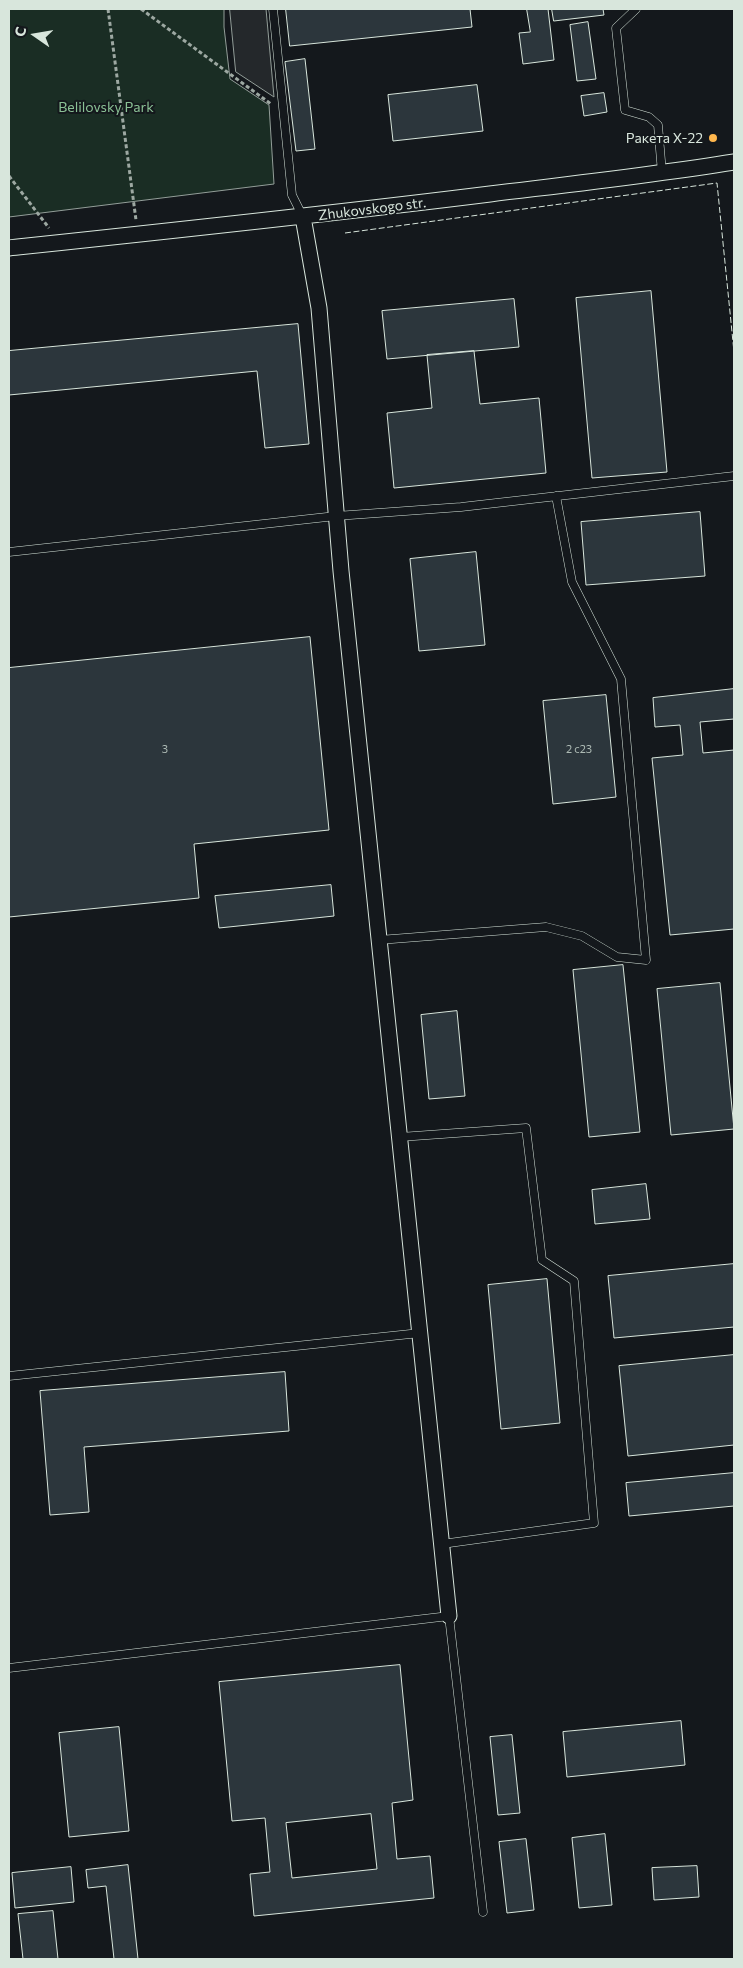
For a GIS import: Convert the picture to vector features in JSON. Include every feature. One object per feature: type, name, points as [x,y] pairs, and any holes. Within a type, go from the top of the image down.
[{"type":"street","name":"Zhukovskogo str.","points":[[9,248],[303,217],[662,173],[734,162]]},
{"type":"street","points":[[303,217],[319,308],[336,516],[449,1616]]},
{"type":"lane","points":[[273,9],[292,195],[303,217]]},
{"type":"lane","points":[[636,9],[616,28],[626,110],[649,117],[658,125],[662,173]]},
{"type":"lane","points":[[9,552],[336,516],[461,508],[734,476]]},
{"type":"lane","points":[[380,940],[546,927],[582,936],[617,956],[646,960],[621,679],[572,582],[556,496]]},
{"type":"lane","points":[[400,1137],[526,1128],[542,1260],[574,1280],[594,1523],[442,1544]]},
{"type":"lane","points":[[9,1376],[420,1333]]},
{"type":"lane","points":[[9,1668],[449,1616],[483,1912]]},
{"type":"path","points":[[108,9],[138,233]]},
{"type":"path","points":[[141,9],[283,114]]},
{"type":"path","points":[[9,176],[60,242]]},
{"type":"green space","name":"Belilovsky Park","points":[[9,9],[224,9],[224,27],[230,79],[269,105],[274,184],[9,217]]},
{"type":"shaded area","points":[[230,9],[266,9],[274,97],[236,72]]},
{"type":"building","points":[[286,9],[470,9],[472,27],[290,46]]},
{"type":"building","points":[[527,9],[548,9],[554,60],[523,64],[519,33],[530,32]]},
{"type":"building","points":[[552,9],[603,9],[604,15],[554,21]]},
{"type":"building","points":[[588,22],[596,79],[577,81],[570,25]]},
{"type":"building","points":[[305,59],[315,149],[296,151],[285,62]]},
{"type":"building","points":[[477,85],[483,131],[393,141],[388,95]]},
{"type":"building","points":[[604,93],[607,112],[584,116],[581,96]]},
{"type":"building","points":[[651,291],[667,472],[592,478],[576,298]]},
{"type":"building","points":[[514,299],[519,347],[387,359],[382,311]]},
{"type":"building","points":[[298,324],[309,444],[265,448],[257,371],[9,395],[9,351]]},
{"type":"building","points":[[474,351],[480,404],[539,398],[546,473],[394,488],[387,413],[432,408],[427,355]]},
{"type":"building","points":[[700,512],[705,576],[586,585],[581,522]]},
{"type":"building","points":[[476,552],[485,645],[419,651],[410,559]]},
{"type":"building","points":[[310,637],[329,830],[194,844],[199,898],[9,917],[9,668]]},
{"type":"building","points":[[734,689],[734,719],[700,722],[703,753],[734,750],[734,929],[670,935],[652,758],[683,755],[680,725],[655,727],[653,698]]},
{"type":"building","points":[[606,695],[616,797],[553,804],[543,701]]},
{"type":"building","points":[[331,885],[334,916],[219,928],[215,896]]},
{"type":"building","points":[[623,965],[640,1132],[589,1137],[573,970]]},
{"type":"building","points":[[720,983],[734,1129],[671,1135],[657,989]]},
{"type":"building","points":[[457,1011],[465,1096],[429,1099],[421,1015]]},
{"type":"building","points":[[646,1184],[650,1219],[595,1224],[592,1190]]},
{"type":"building","points":[[734,1264],[734,1327],[614,1338],[608,1276]]},
{"type":"building","points":[[547,1279],[560,1423],[501,1429],[488,1285]]},
{"type":"building","points":[[734,1355],[734,1445],[628,1456],[619,1366]]},
{"type":"building","points":[[285,1372],[289,1431],[84,1447],[89,1512],[50,1515],[40,1391]]},
{"type":"building","points":[[734,1473],[734,1506],[629,1516],[626,1483]]},
{"type":"building","points":[[400,1665],[413,1800],[392,1803],[397,1859],[430,1856],[434,1898],[254,1916],[250,1874],[270,1872],[265,1818],[232,1821],[219,1682]],"holes":[[[371,1814],[377,1869],[292,1878],[286,1823]]]},
{"type":"building","points":[[681,1721],[685,1765],[567,1777],[563,1732]]},
{"type":"building","points":[[119,1727],[129,1831],[69,1837],[59,1733]]},
{"type":"building","points":[[512,1735],[520,1813],[498,1815],[490,1737]]},
{"type":"building","points":[[605,1834],[612,1905],[579,1908],[572,1838]]},
{"type":"building","points":[[526,1839],[534,1910],[507,1913],[499,1842]]},
{"type":"building","points":[[128,1865],[138,1959],[114,1959],[106,1886],[88,1888],[86,1870]]},
{"type":"building","points":[[697,1866],[699,1897],[654,1900],[652,1868]]},
{"type":"building","points":[[71,1867],[74,1902],[15,1908],[12,1873]]},
{"type":"building","points":[[53,1911],[58,1959],[23,1959],[18,1914]]},
{"type":"fence","points":[[345,233],[717,183],[734,352]]},
{"type":"place","name":"Ракета Х-22","points":[[713,138]]}]
